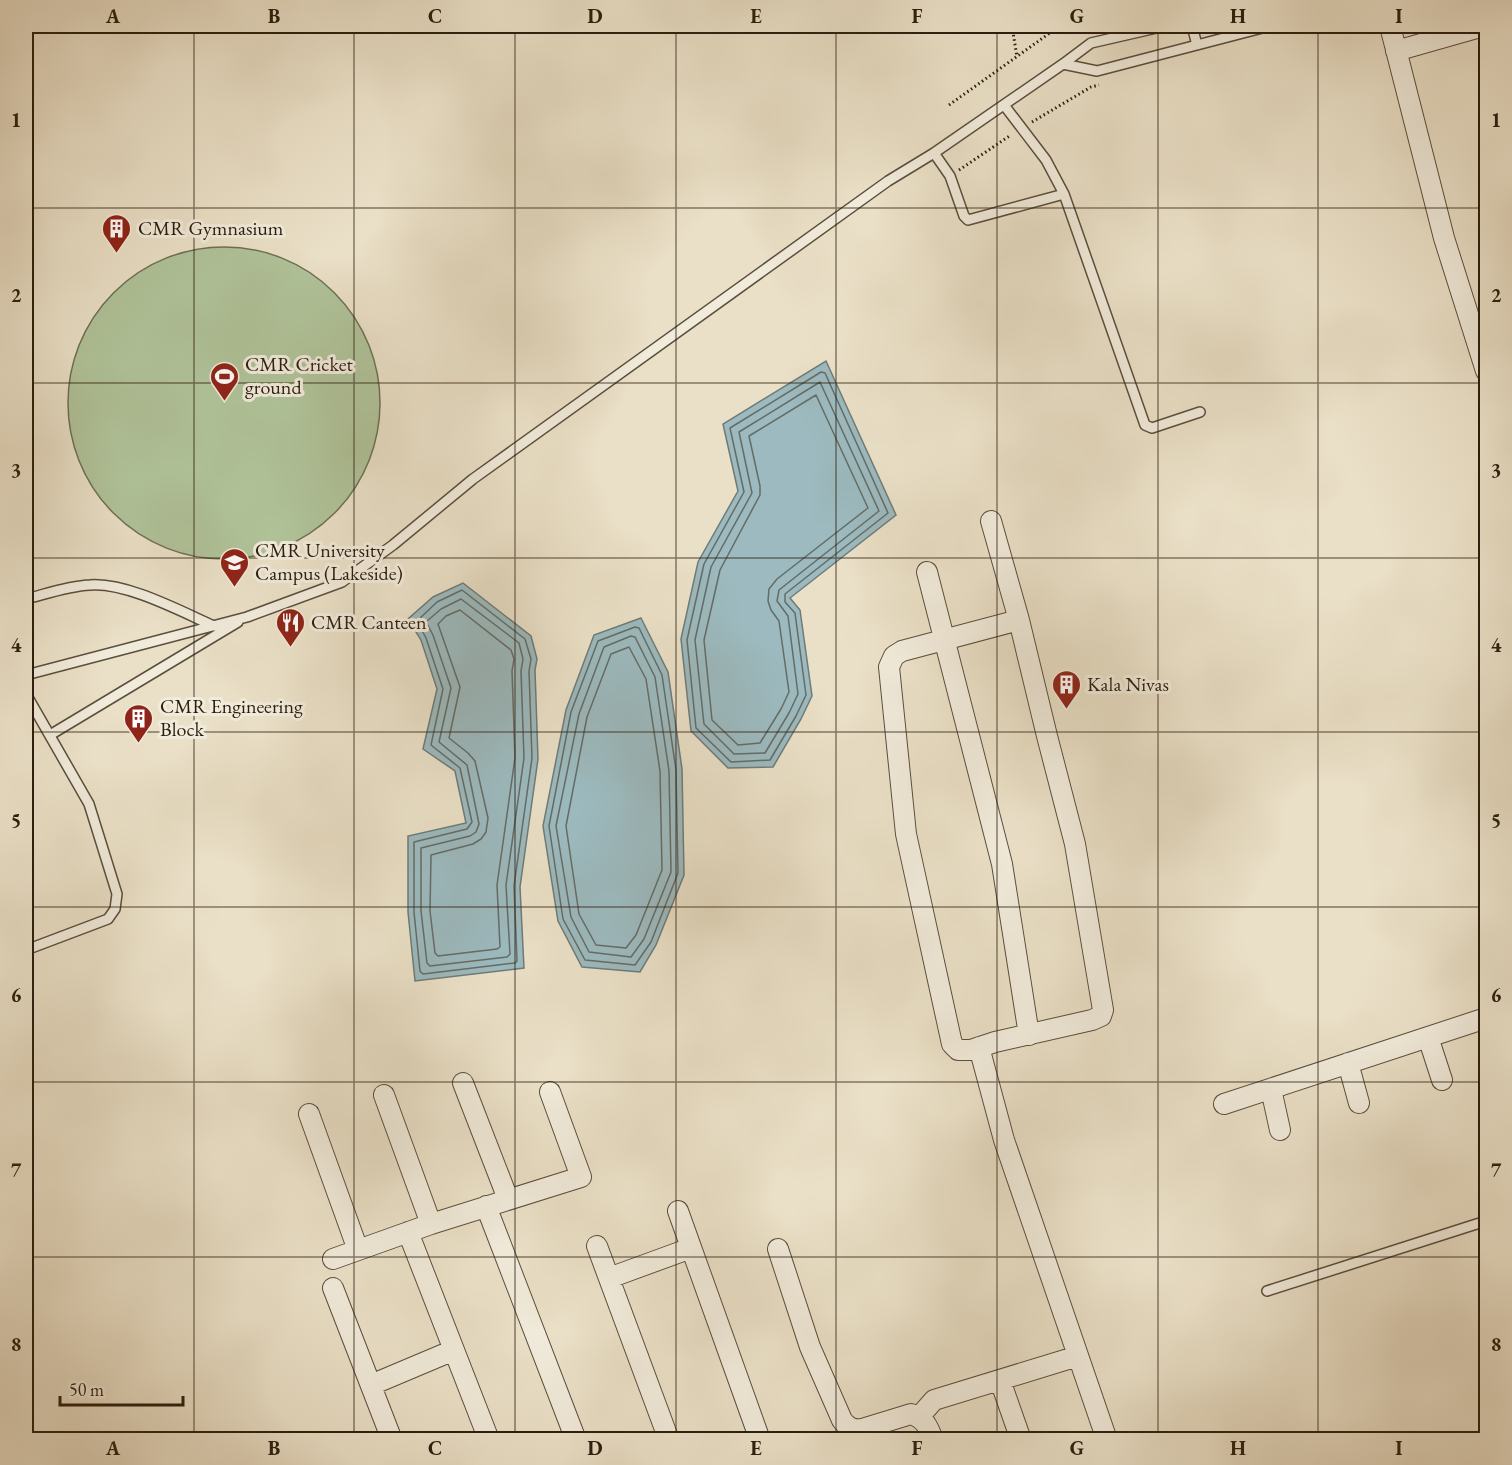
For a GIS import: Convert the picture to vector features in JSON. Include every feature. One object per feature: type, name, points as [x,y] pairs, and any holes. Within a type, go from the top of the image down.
[{"type":"street","points":[[1390,26],[1444,238],[1486,371]]},
{"type":"street","points":[[1396,51],[1484,26]]},
{"type":"street","points":[[991,521],[1019,620],[1075,844],[1103,1010],[1101,1016],[1092,1020],[971,1050],[958,1050],[952,1044],[906,834],[888,667],[894,656],[902,651],[1019,620]]},
{"type":"street","points":[[927,572],[1002,864],[1029,1035]]},
{"type":"street","points":[[1224,1104],[1486,1018]]},
{"type":"street","points":[[1428,1037],[1442,1080]]},
{"type":"street","points":[[979,1047],[1004,1140],[1107,1440]]},
{"type":"street","points":[[1348,1063],[1359,1102]]},
{"type":"street","points":[[463,1083],[508,1199]]},
{"type":"street","points":[[1271,1089],[1280,1130]]},
{"type":"street","points":[[333,1259],[431,1224],[581,1177],[550,1092]]},
{"type":"street","points":[[384,1095],[431,1224]]},
{"type":"street","points":[[309,1114],[358,1250]]},
{"type":"street","points":[[486,1206],[576,1440]]},
{"type":"street","points":[[678,1211],[760,1440]]},
{"type":"street","points":[[408,1232],[489,1440]]},
{"type":"street","points":[[597,1246],[669,1440]]},
{"type":"street","points":[[609,1278],[691,1248]]},
{"type":"street","points":[[778,1249],[810,1347],[846,1426],[854,1430],[871,1427],[911,1414],[919,1417],[928,1426],[933,1440]]},
{"type":"street","points":[[333,1288],[392,1440]]},
{"type":"street","points":[[371,1385],[454,1350]]},
{"type":"street","points":[[919,1417],[934,1400],[1078,1356]]},
{"type":"street","points":[[1000,1380],[1021,1440]]},
{"type":"lane","points":[[26,675],[247,617],[327,589],[362,569],[483,472],[888,181],[934,153],[1091,43],[1165,26]]},
{"type":"lane","points":[[1192,26],[1197,45]]},
{"type":"lane","points":[[1064,64],[1097,71],[1270,26]]},
{"type":"lane","points":[[1004,105],[1046,160],[1064,194],[1145,425],[1152,428],[1200,412]]},
{"type":"lane","points":[[934,153],[950,176],[964,216],[968,219],[1064,194]]},
{"type":"lane","points":[[26,599],[91,584],[106,586],[145,596],[214,626]]},
{"type":"lane","points":[[50,735],[247,617]]},
{"type":"lane","points":[[26,694],[89,804],[117,894],[116,909],[108,919],[26,950]]},
{"type":"lane","points":[[1267,1292],[1486,1221]]},
{"type":"path","points":[[1012,26],[1017,57]]},
{"type":"path","points":[[949,105],[1054,30],[1074,26]]},
{"type":"path","points":[[950,176],[1021,129],[1091,87],[1101,84]]},
{"type":"green space","name":"CMR Cricket ground","points":[[209,247],[239,247],[284,258],[311,273],[335,292],[354,316],[369,343],[380,388],[380,418],[369,463],[354,490],[335,514],[311,533],[284,548],[239,559],[209,559],[179,553],[150,541],[125,524],[103,502],[86,477],[74,448],[68,418],[68,388],[74,358],[86,329],[103,304],[125,282],[150,265],[179,253]]},
{"type":"water","points":[[826,361],[896,515],[790,598],[800,610],[812,696],[773,767],[728,768],[691,731],[681,639],[698,562],[738,491],[723,424]]},
{"type":"water","points":[[463,583],[531,636],[537,659],[535,670],[538,759],[520,887],[524,968],[415,981],[408,912],[408,836],[466,823],[455,771],[423,749],[437,689],[421,640],[408,619],[433,597]]},
{"type":"water","points":[[641,618],[668,672],[682,769],[684,875],[656,945],[640,972],[582,967],[558,921],[543,826],[566,710],[594,635]]},
{"type":"place","name":"CMR Gymnasium","points":[[117,254]]},
{"type":"place","name":"CMR Cricket ground","points":[[224,402]]},
{"type":"place","name":"CMR University Campus (Lakeside)","points":[[234,588]]},
{"type":"place","name":"CMR Canteen","points":[[290,648]]},
{"type":"place","name":"Kala Nivas","points":[[1066,710]]},
{"type":"place","name":"CMR Engineering Block","points":[[139,744]]}]
